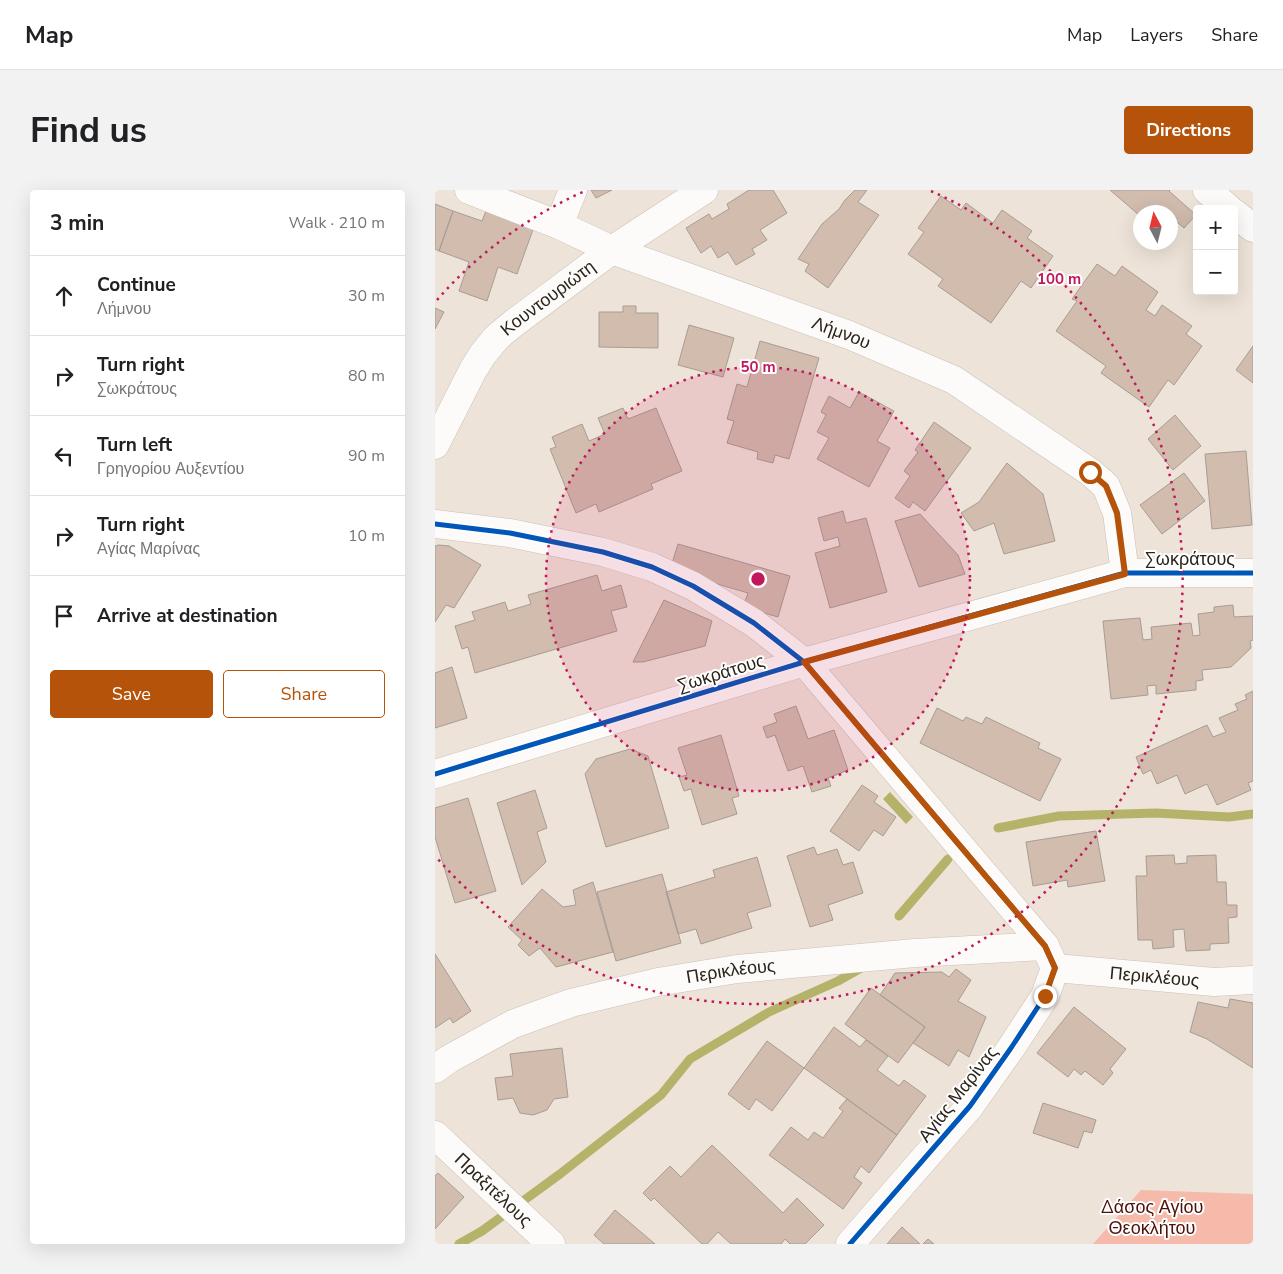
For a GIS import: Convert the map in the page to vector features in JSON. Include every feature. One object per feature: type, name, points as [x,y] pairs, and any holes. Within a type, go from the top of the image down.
[{"type":"street","name":"Λήμνου","points":[[469,190],[559,225],[612,250],[849,335],[954,380],[1090,472],[1106,486],[1117,513],[1125,574]]},
{"type":"street","points":[[559,225],[573,190]]},
{"type":"street","name":"Κουντουριώτη","points":[[435,445],[473,370],[497,337],[513,323],[612,250],[704,190]]},
{"type":"street","points":[[1207,190],[1224,205]]},
{"type":"street","points":[[1238,216],[1253,228]]},
{"type":"street","points":[[435,524],[509,533],[603,552],[652,567],[693,586],[754,623],[804,662],[1050,957]]},
{"type":"street","name":"Σωκράτους","points":[[435,774],[804,662],[1125,574],[1253,573]]},
{"type":"street","name":"Περικλέους","points":[[435,1069],[449,1059],[513,1024],[571,1004],[658,982],[737,969],[915,953],[1050,957],[1214,982],[1253,980]]},
{"type":"street","name":"Αγίας Μαρίνας","points":[[850,1244],[969,1106],[1011,1048],[1045,996],[1050,957]]},
{"type":"street","name":"Πραξιτέλους","points":[[435,1135],[551,1244]]},
{"type":"green space","name":"Δάσος Αγίου Θεοκλήτου","points":[[1141,1190],[1253,1194],[1253,1244],[1093,1244]]},
{"type":"shaded area","points":[[890,792],[913,817],[906,824],[883,799]]},
{"type":"building","points":[[591,190],[612,190],[596,198]]},
{"type":"building","points":[[749,190],[773,190],[787,213],[760,230],[767,240],[752,249],[755,254],[736,265],[728,252],[718,258],[711,246],[701,253],[686,228],[709,214],[712,219],[729,209],[727,204]]},
{"type":"building","points":[[855,190],[867,190],[858,202],[879,215],[828,288],[805,271],[809,264],[798,259],[822,224],[839,209]]},
{"type":"building","points":[[1110,190],[1170,190],[1193,212],[1193,218],[1184,228],[1178,223],[1178,205],[1133,205],[1133,210]]},
{"type":"building","points":[[941,196],[961,210],[966,203],[993,223],[1002,210],[1032,231],[1027,238],[1053,256],[1031,288],[1021,281],[991,323],[938,286],[943,279],[908,254],[924,232],[918,228]]},
{"type":"building","points":[[435,204],[453,211],[439,251],[435,249]]},
{"type":"building","points":[[453,211],[482,221],[486,211],[534,227],[517,274],[498,267],[487,301],[459,291],[469,262],[439,251]]},
{"type":"building","points":[[1097,264],[1115,276],[1122,266],[1158,292],[1146,310],[1155,316],[1162,305],[1192,326],[1186,334],[1202,346],[1174,385],[1168,380],[1149,407],[1101,373],[1106,366],[1056,331],[1077,301],[1072,299]]},
{"type":"building","points":[[623,306],[636,306],[636,313],[658,313],[658,348],[599,347],[599,312],[623,312]]},
{"type":"building","points":[[435,308],[444,312],[435,329]]},
{"type":"building","points":[[689,325],[734,338],[723,377],[678,365]]},
{"type":"building","points":[[760,341],[819,358],[789,459],[775,455],[773,463],[757,459],[758,452],[727,443],[734,421],[727,419],[737,384],[747,387]]},
{"type":"building","points":[[1253,346],[1253,383],[1236,370]]},
{"type":"building","points":[[859,392],[894,411],[877,441],[890,448],[869,487],[817,459],[829,438],[817,432],[826,415],[821,412],[829,396],[850,408]]},
{"type":"building","points":[[623,408],[628,419],[656,408],[682,471],[651,484],[653,489],[599,512],[596,504],[576,513],[550,449],[556,447],[552,437],[582,424],[589,441],[605,434],[598,418]]},
{"type":"building","points":[[1175,415],[1201,446],[1173,470],[1148,439]]},
{"type":"building","points":[[934,422],[971,448],[925,511],[913,502],[909,508],[895,498],[910,476],[904,471],[918,452],[915,450]]},
{"type":"building","points":[[1246,451],[1252,525],[1212,529],[1205,454]]},
{"type":"building","points":[[1007,463],[1043,494],[1055,541],[1004,554],[994,523],[974,531],[961,513],[979,502]]},
{"type":"building","points":[[1184,473],[1205,501],[1162,534],[1140,505]]},
{"type":"building","points":[[843,511],[846,523],[866,518],[887,592],[830,608],[815,553],[840,546],[838,537],[824,541],[818,518]]},
{"type":"building","points":[[920,514],[958,555],[965,574],[919,587],[895,521]]},
{"type":"building","points":[[678,544],[790,576],[778,617],[743,607],[748,593],[670,570]]},
{"type":"building","points":[[435,546],[449,546],[481,565],[454,608],[446,605],[435,622]]},
{"type":"building","points":[[597,575],[602,591],[621,585],[627,607],[611,611],[617,631],[475,673],[468,647],[462,649],[455,626],[475,620],[472,612],[505,602],[508,611],[531,604],[528,595]]},
{"type":"building","points":[[664,600],[712,621],[705,646],[643,662],[633,662]]},
{"type":"building","points":[[1233,605],[1234,617],[1253,616],[1253,640],[1250,641],[1251,648],[1231,667],[1202,670],[1203,680],[1196,681],[1196,690],[1156,694],[1156,685],[1147,686],[1148,695],[1111,699],[1103,621],[1140,618],[1143,640],[1152,639],[1151,627],[1191,623],[1193,636],[1200,635],[1198,614],[1214,612],[1214,607]]},
{"type":"building","points":[[452,667],[467,718],[435,728],[435,673]]},
{"type":"building","points":[[1253,691],[1253,781],[1248,783],[1251,790],[1217,805],[1207,784],[1185,794],[1177,775],[1157,784],[1151,770],[1143,774],[1136,757],[1207,725],[1213,737],[1226,732],[1219,718],[1238,710],[1235,704],[1247,699],[1245,695]]},
{"type":"building","points":[[796,706],[808,739],[834,730],[848,770],[828,778],[831,786],[812,792],[803,766],[788,771],[775,735],[767,738],[763,727],[777,722],[774,714]]},
{"type":"building","points":[[937,708],[963,721],[966,717],[982,724],[986,717],[1040,743],[1038,748],[1061,759],[1040,801],[920,743]]},
{"type":"building","points":[[721,735],[739,796],[732,798],[737,814],[702,825],[691,789],[684,791],[679,777],[687,775],[678,748]]},
{"type":"building","points":[[630,749],[648,756],[669,828],[606,847],[585,774],[596,759]]},
{"type":"building","points":[[862,785],[878,796],[874,802],[896,817],[883,836],[874,830],[859,851],[830,831]]},
{"type":"building","points":[[535,790],[547,828],[537,832],[546,862],[522,885],[497,803]]},
{"type":"building","points":[[468,798],[496,891],[455,903],[435,837],[435,808]]},
{"type":"building","points":[[1096,831],[1105,881],[1068,887],[1067,880],[1033,886],[1026,842]]},
{"type":"building","points":[[814,847],[817,855],[837,849],[843,865],[853,862],[863,893],[828,905],[833,920],[810,927],[787,856]]},
{"type":"building","points":[[1174,855],[1175,864],[1187,863],[1187,856],[1216,855],[1217,882],[1226,882],[1227,905],[1237,905],[1237,917],[1228,918],[1229,943],[1210,944],[1210,950],[1186,951],[1184,929],[1173,930],[1174,947],[1153,949],[1152,940],[1138,940],[1136,876],[1147,876],[1146,856]]},
{"type":"building","points":[[757,857],[771,906],[747,913],[752,928],[701,944],[696,929],[678,934],[666,892],[715,877],[713,870]]},
{"type":"building","points":[[662,874],[681,943],[616,961],[597,892]]},
{"type":"building","points":[[593,882],[613,952],[556,967],[540,948],[529,956],[518,945],[522,940],[508,927],[542,889],[563,907],[576,905],[573,890]]},
{"type":"building","points":[[435,954],[471,1011],[453,1023],[450,1018],[435,1028]]},
{"type":"building","points":[[956,969],[971,980],[958,1001],[986,1017],[969,1057],[958,1050],[949,1066],[913,1043],[925,1027],[880,995],[895,973],[942,972],[949,977]]},
{"type":"building","points":[[871,988],[925,1027],[898,1063],[845,1024]]},
{"type":"building","points":[[1230,999],[1253,1003],[1253,1068],[1207,1039],[1190,1032],[1198,1002],[1228,1008]]},
{"type":"building","points":[[1074,1007],[1126,1049],[1110,1069],[1113,1073],[1103,1085],[1085,1071],[1081,1075],[1074,1069],[1068,1077],[1037,1053]]},
{"type":"building","points":[[834,1027],[860,1047],[866,1040],[888,1056],[877,1070],[899,1086],[904,1080],[926,1096],[897,1135],[804,1068]]},
{"type":"building","points":[[767,1041],[804,1068],[772,1111],[756,1099],[749,1110],[728,1094]]},
{"type":"building","points":[[562,1048],[568,1097],[554,1099],[547,1110],[533,1115],[520,1113],[513,1098],[498,1100],[495,1078],[513,1076],[510,1054]]},
{"type":"building","points":[[847,1099],[897,1135],[869,1173],[861,1166],[854,1177],[862,1183],[843,1209],[769,1155],[791,1127],[808,1140],[814,1132],[823,1138],[843,1111],[839,1108]]},
{"type":"building","points":[[1043,1103],[1096,1120],[1092,1133],[1084,1131],[1078,1148],[1033,1133]]},
{"type":"building","points":[[712,1145],[783,1213],[797,1198],[824,1225],[805,1244],[790,1244],[785,1239],[781,1244],[731,1244],[718,1232],[707,1244],[702,1244],[654,1198],[651,1201],[643,1193],[670,1166],[681,1177]]},
{"type":"building","points":[[438,1173],[464,1197],[435,1229],[435,1176]]},
{"type":"building","points":[[615,1210],[655,1244],[604,1244],[594,1235]]},
{"type":"building","points":[[902,1227],[920,1244],[887,1244]]},
{"type":"building","points":[[928,1239],[934,1244],[923,1244]]},
{"type":"waterway","points":[[998,828],[1059,816],[1156,813],[1229,817],[1253,814]]},
{"type":"waterway","points":[[899,916],[948,859]]},
{"type":"waterway","points":[[459,1244],[482,1231],[560,1174],[661,1095],[690,1059],[769,1012],[838,981],[861,968]]},
{"type":"cycle path","points":[[435,524],[510,533],[603,552],[652,567],[693,586],[754,623],[804,662],[1045,946],[1055,968],[1045,996],[1011,1048],[970,1106],[850,1244]]},
{"type":"cycle path","points":[[435,774],[804,662],[1125,573],[1253,573]]},
{"type":"route","points":[[1045,996],[1055,968],[1045,946],[804,662],[1125,574],[1117,513],[1106,486],[1090,472]]}]
